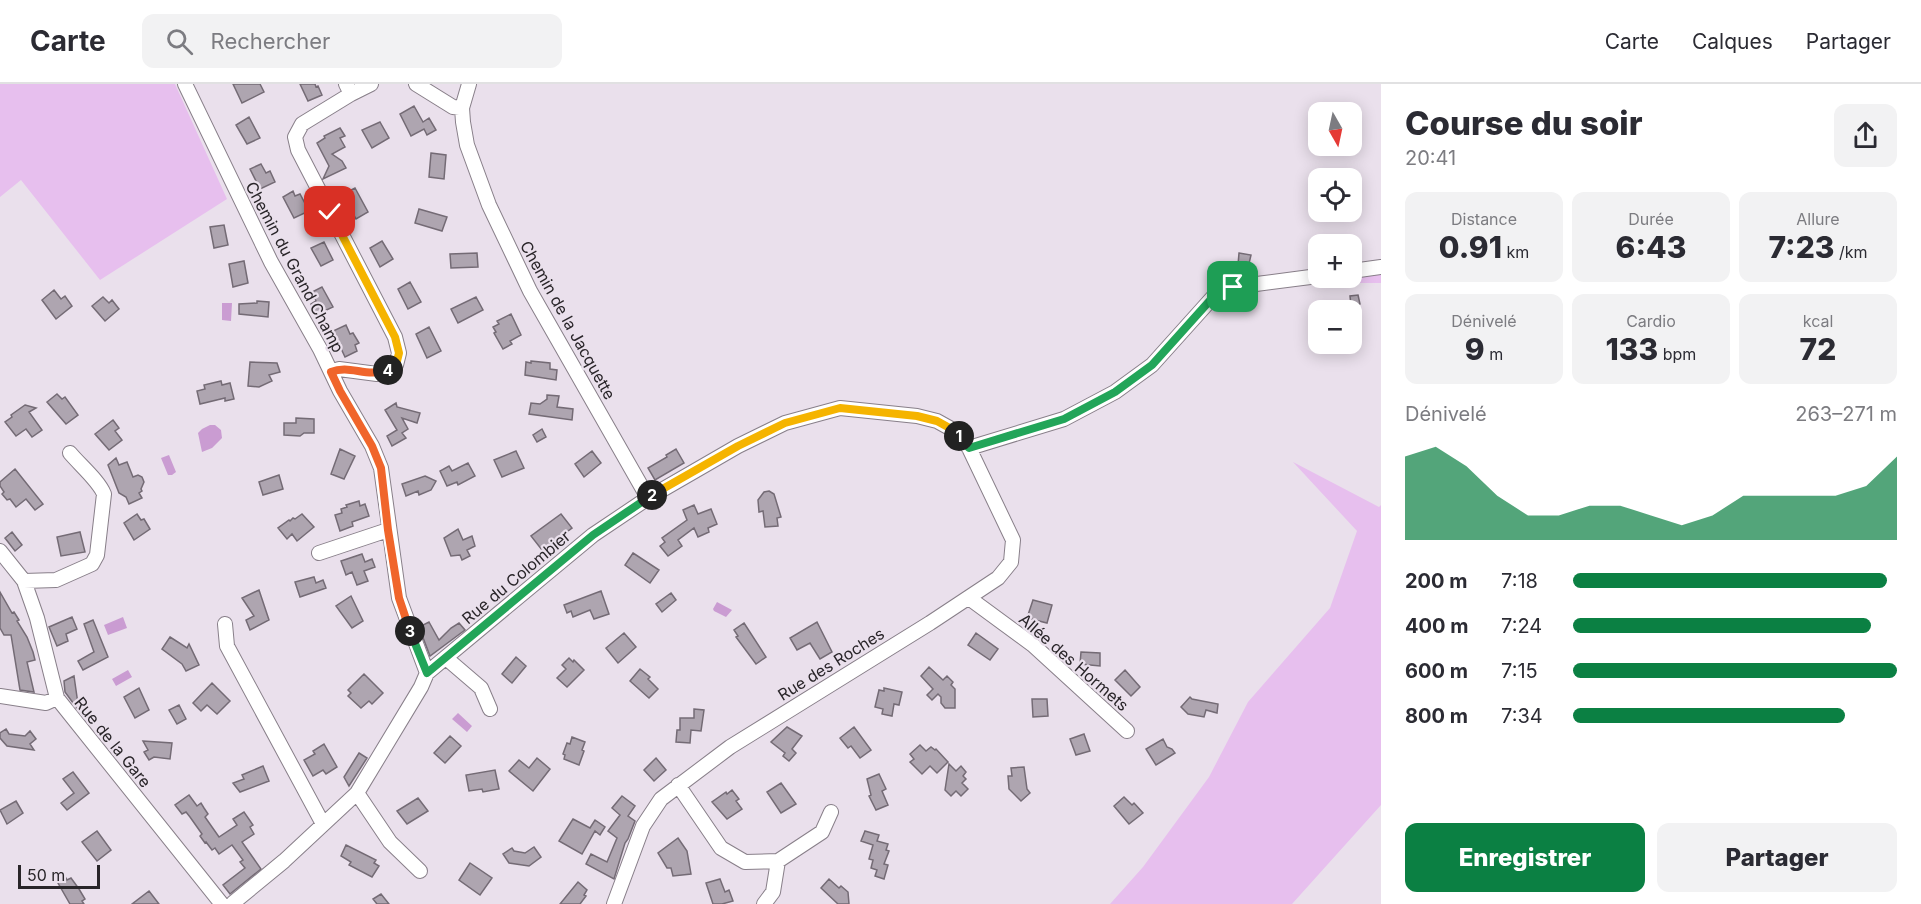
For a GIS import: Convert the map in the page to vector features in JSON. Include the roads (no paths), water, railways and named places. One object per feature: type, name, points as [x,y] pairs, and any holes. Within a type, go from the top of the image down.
[{"type":"street","name":"Chemin du Grand Champ","points":[[185,84],[271,262],[372,446],[381,468],[399,598],[427,673]]},
{"type":"street","points":[[331,372],[339,369],[377,374],[396,365],[399,353],[395,337],[298,150],[295,136],[302,124],[348,89],[371,84]]},
{"type":"street","points":[[416,84],[453,107],[462,108]]},
{"type":"street","name":"Chemin de la Jacquette","points":[[470,84],[462,108],[463,122],[467,145],[489,205],[530,291],[648,498]]},
{"type":"street","points":[[1362,270],[1381,267]]},
{"type":"street","points":[[969,448],[1064,419],[1115,392],[1152,365],[1214,296],[1233,287],[1308,277]]},
{"type":"street","name":"Rue du Colombier","points":[[227,903],[284,861],[357,793],[421,687],[427,673],[593,535],[648,498],[738,446],[785,423],[840,408],[917,416],[937,421],[955,431],[969,448]]},
{"type":"street","name":"Rue des Roches","points":[[614,904],[643,826],[661,799],[730,747],[969,598],[998,578],[1011,562],[1013,540],[969,448]]},
{"type":"street","points":[[24,581],[57,580],[92,564],[97,555],[104,494],[101,485],[70,453]]},
{"type":"street","points":[[319,553],[388,530]]},
{"type":"street","name":"Rue de la Gare","points":[[0,551],[24,581],[37,618],[57,698],[227,903]]},
{"type":"street","name":"Allée des Hormets","points":[[969,598],[1033,645],[1127,731]]},
{"type":"street","points":[[225,624],[228,646],[323,824]]},
{"type":"street","points":[[446,658],[481,688],[490,709]]},
{"type":"street","points":[[0,696],[46,704],[57,698]]},
{"type":"street","points":[[678,785],[721,848],[745,862],[778,861],[822,832],[831,812]]},
{"type":"street","points":[[357,793],[390,842],[420,871]]},
{"type":"street","points":[[764,904],[773,892],[778,861]]}]
